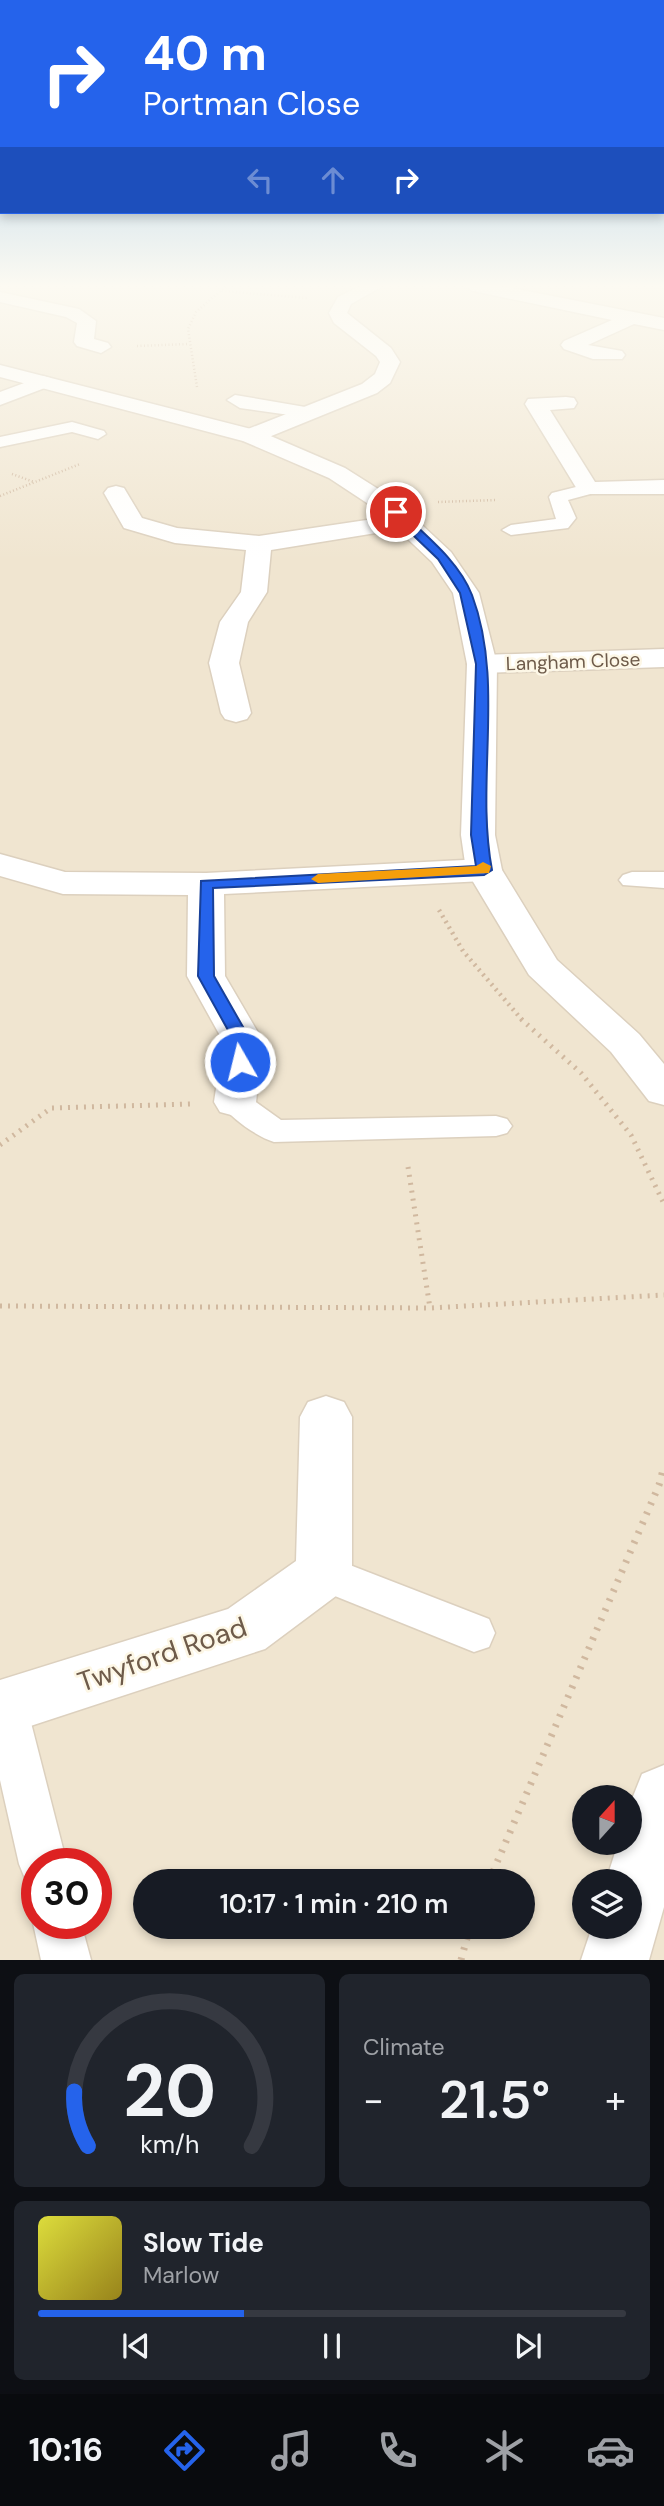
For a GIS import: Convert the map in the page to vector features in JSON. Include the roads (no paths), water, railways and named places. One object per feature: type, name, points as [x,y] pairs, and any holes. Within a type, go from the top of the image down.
[{"type":"street","points":[[25,377],[251,436],[337,473],[396,512],[442,557],[466,593],[482,664],[478,835],[484,870],[542,967],[625,1043],[664,1091]]},
{"type":"street","points":[[251,436],[374,387],[382,377]]},
{"type":"street","points":[[0,399],[43,382]]},
{"type":"street","points":[[566,403],[536,404],[588,489],[664,487]]},
{"type":"street","points":[[116,493],[134,523],[175,535],[260,544],[396,512]]},
{"type":"street","points":[[236,713],[224,663],[234,622],[254,592],[260,544]]},
{"type":"street","name":"Langham Close","points":[[482,664],[664,658]]},
{"type":"street","points":[[0,865],[63,883],[206,884],[484,870]]},
{"type":"street","points":[[206,884],[206,976],[243,1041],[235,1102]]},
{"type":"street","points":[[324,1573],[326,1417]]},
{"type":"street","name":"Twyford Road","points":[[3,1707],[245,1630],[324,1573]]},
{"type":"street","points":[[642,1870],[664,1796]]},
{"type":"street","points":[[615,1960],[621,1939]]},
{"type":"lane","points":[[235,400],[240,403],[311,413]]},
{"type":"lane","points":[[0,442],[72,427],[98,434]]},
{"type":"lane","points":[[511,530],[562,524],[567,518],[558,497],[588,489]]},
{"type":"lane","points":[[632,880],[664,880]]},
{"type":"lane","points":[[235,1102],[274,1131],[496,1126]]},
{"type":"lane","points":[[324,1573],[474,1633]]},
{"type":"lane","points":[[3,1707],[39,1848]]},
{"type":"lane","points":[[61,1939],[66,1960]]}]
